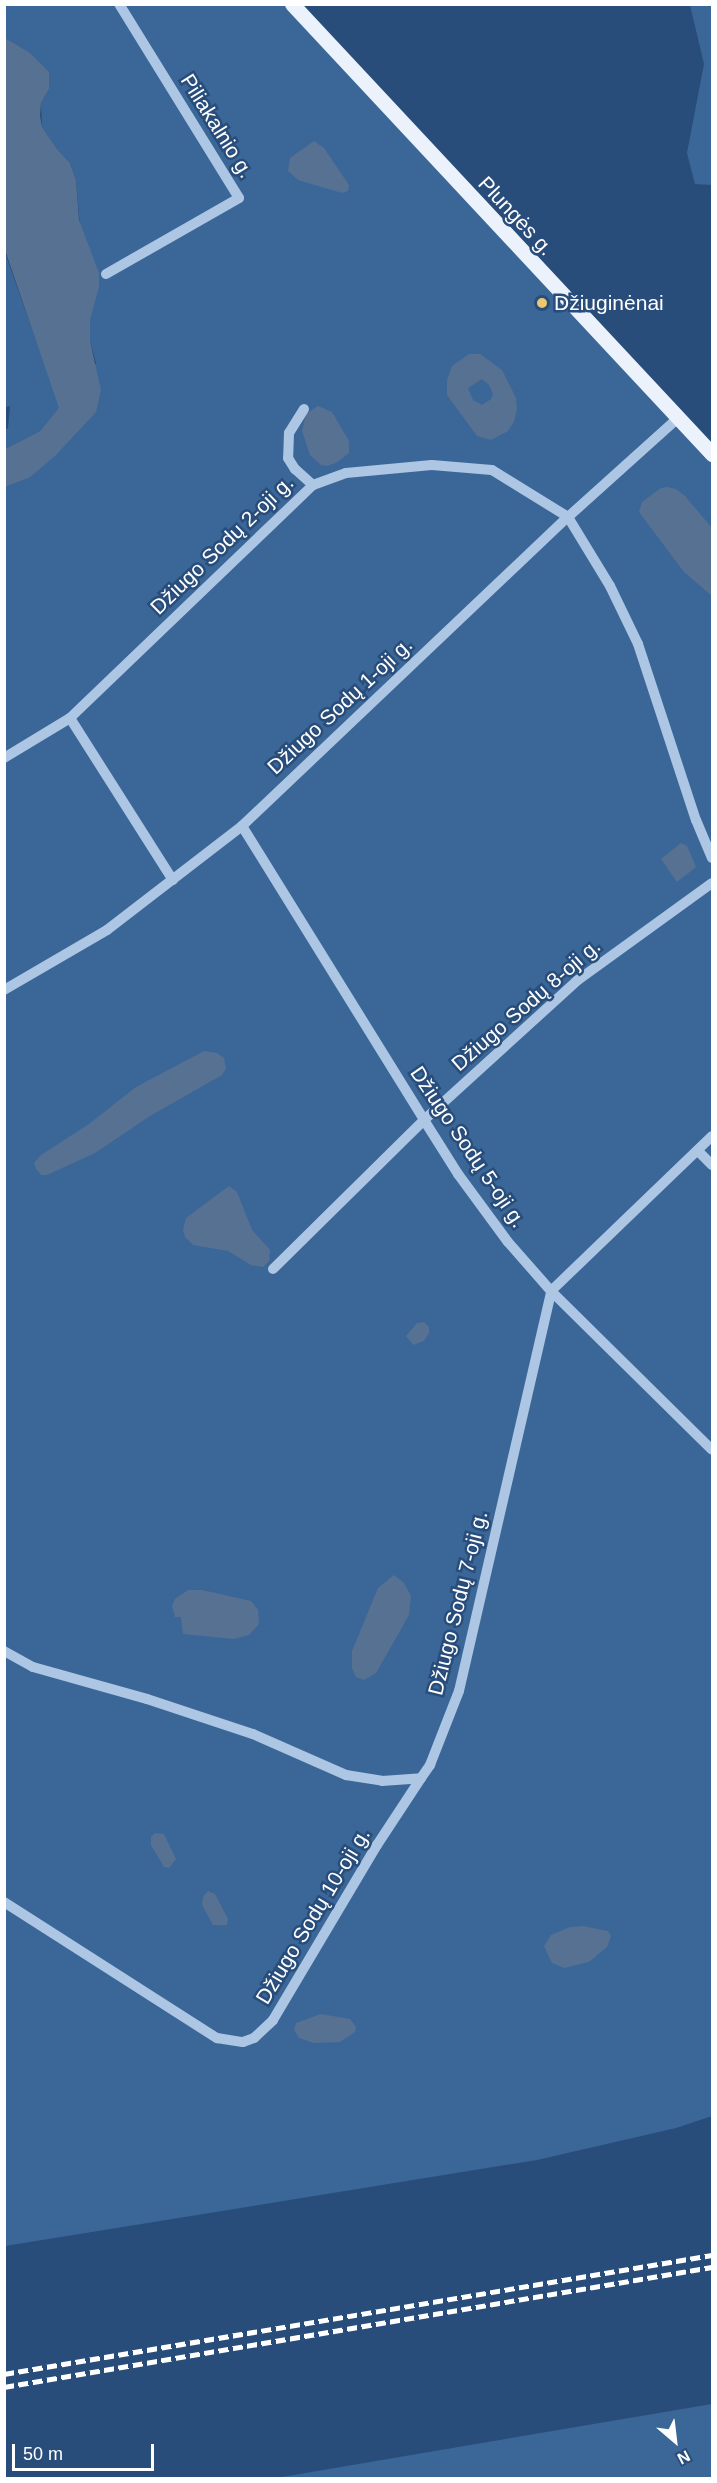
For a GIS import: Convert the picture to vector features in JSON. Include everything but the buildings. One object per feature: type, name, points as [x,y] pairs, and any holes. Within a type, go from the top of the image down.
[{"type":"main road","name":"Plungės g.","points":[[292,4],[712,454]]},
{"type":"street","name":"Piliakalnio g.","points":[[106,274],[238,198],[119,4]]},
{"type":"street","points":[[304,409],[290,433],[288,458],[295,469],[313,485]]},
{"type":"street","name":"Džiugo Sodų 1-oji g.","points":[[4,990],[107,930],[242,826],[568,518],[678,418]]},
{"type":"street","name":"Džiugo Sodų 2-oji g.","points":[[4,758],[70,718],[313,485],[346,473],[432,465],[492,470],[568,518]]},
{"type":"street","points":[[568,518],[610,586],[638,644],[696,820],[712,858]]},
{"type":"street","points":[[70,718],[173,880]]},
{"type":"street","name":"Džiugo Sodų 5-oji g.","points":[[242,826],[458,1174],[508,1242],[551,1291],[712,1450]]},
{"type":"street","name":"Džiugo Sodų 8-oji g.","points":[[273,1269],[424,1120],[578,980],[712,883]]},
{"type":"street","points":[[551,1291],[712,1136]]},
{"type":"street","points":[[698,1151],[712,1165]]},
{"type":"street","name":"Džiugo Sodų 7-oji g.","points":[[422,1778],[459,1691],[551,1291]]},
{"type":"street","points":[[4,1650],[33,1667],[147,1699],[253,1734],[346,1775],[382,1781],[422,1778]]},
{"type":"street","name":"Džiugo Sodų 10-oji g.","points":[[4,1902],[217,2038],[243,2042],[254,2038],[273,2020],[377,1845],[422,1778]]},
{"type":"shaded area","points":[[5,5],[292,5],[712,454],[712,2116],[676,2128],[537,2160],[5,2246],[5,487],[29,478],[96,363],[90,341],[76,180],[70,163],[42,127],[41,103],[49,89],[29,52],[5,38]]},
{"type":"shaded area","points":[[690,5],[712,5],[712,185],[695,184],[687,153],[704,64]]},
{"type":"shaded area","points":[[5,38],[29,52],[49,72],[49,89],[41,103],[42,127],[70,163],[76,180],[79,220],[99,273],[99,287],[90,320],[90,341],[101,390],[96,412],[56,455],[29,478],[5,487],[5,449],[40,431],[59,408],[5,250]]},
{"type":"shaded area","points":[[314,141],[324,148],[349,185],[348,191],[342,193],[298,180],[288,171],[290,158]]},
{"type":"shaded area","points":[[4,250],[60,408],[40,431],[5,449],[5,430],[8,428],[10,406],[5,407]]},
{"type":"shaded area","points":[[469,354],[480,354],[502,370],[516,398],[517,409],[514,422],[508,431],[491,440],[477,436],[447,395],[447,380],[452,366]],"holes":[[[482,379],[489,385],[493,394],[491,399],[482,405],[473,400],[468,388]]]},
{"type":"shaded area","points":[[318,406],[332,412],[349,441],[349,453],[336,463],[327,466],[321,465],[310,455],[302,431],[306,414]]},
{"type":"shaded area","points":[[661,488],[676,489],[685,496],[712,528],[712,596],[684,572],[639,512],[642,502]]},
{"type":"shaded area","points":[[681,843],[687,846],[696,867],[677,882],[661,859]]},
{"type":"shaded area","points":[[204,1051],[217,1053],[224,1058],[226,1068],[222,1075],[150,1116],[95,1153],[47,1175],[41,1175],[36,1169],[34,1163],[41,1155],[89,1124],[136,1087]]},
{"type":"shaded area","points":[[229,1186],[237,1192],[252,1230],[270,1250],[269,1261],[263,1267],[251,1265],[228,1251],[193,1245],[185,1237],[183,1230],[186,1218]]},
{"type":"shaded area","points":[[424,1322],[429,1327],[429,1333],[424,1341],[413,1345],[406,1336],[417,1323]]},
{"type":"shaded area","points":[[394,1575],[404,1583],[411,1596],[409,1615],[376,1673],[364,1680],[356,1677],[352,1668],[352,1651],[378,1588]]},
{"type":"shaded area","points":[[188,1590],[202,1590],[251,1601],[258,1610],[259,1624],[249,1635],[234,1639],[183,1634],[181,1617],[175,1617],[172,1606],[175,1599]]},
{"type":"shaded area","points":[[155,1833],[164,1834],[176,1859],[169,1868],[164,1867],[151,1845],[151,1837]]},
{"type":"shaded area","points":[[208,1891],[215,1894],[228,1919],[227,1925],[213,1925],[202,1905],[203,1897]]},
{"type":"shaded area","points":[[583,1926],[608,1931],[611,1936],[607,1947],[589,1962],[564,1968],[552,1963],[544,1946],[551,1935],[570,1927]]},
{"type":"shaded area","points":[[321,2014],[350,2019],[356,2027],[355,2032],[340,2042],[314,2043],[299,2038],[294,2030],[296,2023]]},
{"type":"shaded area","points":[[712,2404],[712,2478],[276,2478]]},
{"type":"railway","points":[[4,2374],[712,2255]]},
{"type":"railway","points":[[4,2387],[712,2267]]},
{"type":"place","name":"Džiuginėnai","points":[[542,303]]}]
